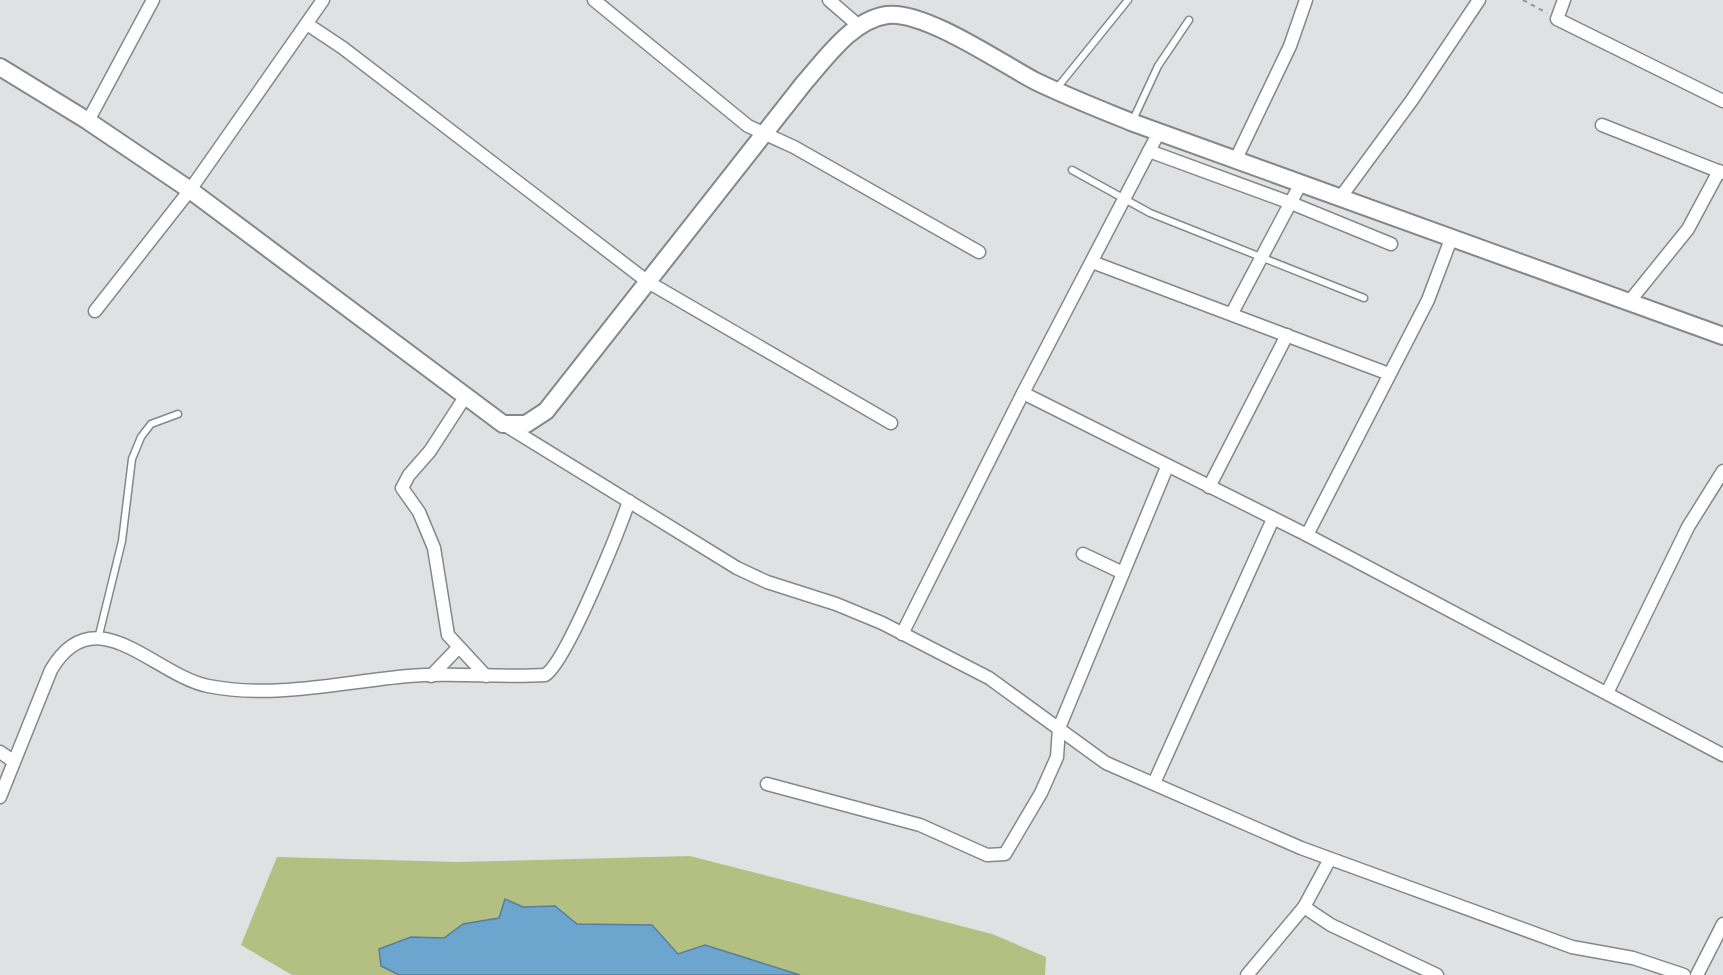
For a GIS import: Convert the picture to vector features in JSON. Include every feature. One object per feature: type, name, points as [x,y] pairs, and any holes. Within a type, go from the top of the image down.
[{"type":"street","points":[[88,121],[153,0]]},
{"type":"street","points":[[95,311],[190,190],[323,0]]},
{"type":"street","points":[[594,0],[731,113],[764,135],[794,147],[979,252]]},
{"type":"street","points":[[1236,159],[1290,46],[1306,0]]},
{"type":"street","points":[[1340,198],[1412,100],[1479,0]]},
{"type":"street","points":[[1564,0],[1557,19],[1723,101]]},
{"type":"street","points":[[832,1],[859,26]]},
{"type":"street","points":[[503,424],[526,424],[546,411],[823,61],[859,26],[886,15],[912,17],[928,23],[1056,90],[1131,122],[1723,336]]},
{"type":"street","points":[[307,24],[343,48],[648,282],[891,423]]},
{"type":"street","points":[[0,67],[88,121],[190,190],[503,424],[737,568],[767,582],[859,612],[989,678],[1106,763],[1330,859],[1391,879],[1572,946],[1633,958],[1684,975]]},
{"type":"street","points":[[1602,125],[1721,172],[1688,229],[1629,302]]},
{"type":"street","points":[[902,634],[1023,393],[1159,132]]},
{"type":"street","points":[[1149,151],[1291,203],[1392,244]]},
{"type":"street","points":[[1232,313],[1301,183]]},
{"type":"street","points":[[1307,535],[1440,274],[1451,239]]},
{"type":"street","points":[[1092,262],[1389,374]]},
{"type":"street","points":[[1209,487],[1287,335]]},
{"type":"street","points":[[1023,393],[1307,535],[1723,755]]},
{"type":"street","points":[[465,397],[430,451],[409,475],[402,488],[429,531],[438,569],[448,635],[458,649],[486,676]]},
{"type":"street","points":[[767,784],[920,825],[987,855],[1005,854],[1011,848],[1041,793],[1057,757],[1059,728],[1167,466]]},
{"type":"street","points":[[1607,693],[1688,527],[1723,471]]},
{"type":"street","points":[[0,797],[51,670],[60,654],[75,643],[110,638],[129,645],[186,680],[239,690],[298,690],[400,677],[536,676],[551,672],[571,636],[629,501]]},
{"type":"street","points":[[1154,783],[1273,519]]},
{"type":"street","points":[[1083,554],[1123,573]]},
{"type":"street","points":[[431,676],[458,649]]},
{"type":"street","points":[[0,752],[13,761]]},
{"type":"street","points":[[1248,975],[1304,907],[1330,859]]},
{"type":"street","points":[[1304,907],[1330,925],[1409,969],[1437,975]]},
{"type":"street","points":[[1697,975],[1723,924]]},
{"type":"lane","points":[[1056,90],[1128,0]]},
{"type":"lane","points":[[1131,122],[1158,66],[1189,20]]},
{"type":"lane","points":[[1072,170],[1150,213],[1364,298]]},
{"type":"lane","points":[[98,639],[122,541],[132,459],[141,437],[150,424],[178,414]]},
{"type":"path","points":[[1523,0],[1557,19]]},
{"type":"green space","points":[[690,856],[992,934],[1046,957],[1045,975],[800,975],[705,945],[679,954],[652,925],[576,924],[555,906],[523,907],[506,899],[499,918],[463,924],[444,938],[411,937],[381,966],[399,975],[292,975],[241,945],[277,857],[457,862]]},
{"type":"water","points":[[505,899],[523,907],[555,906],[577,924],[652,925],[678,954],[705,945],[800,975],[399,975],[381,966],[379,949],[411,937],[444,938],[463,924],[499,918]]}]
